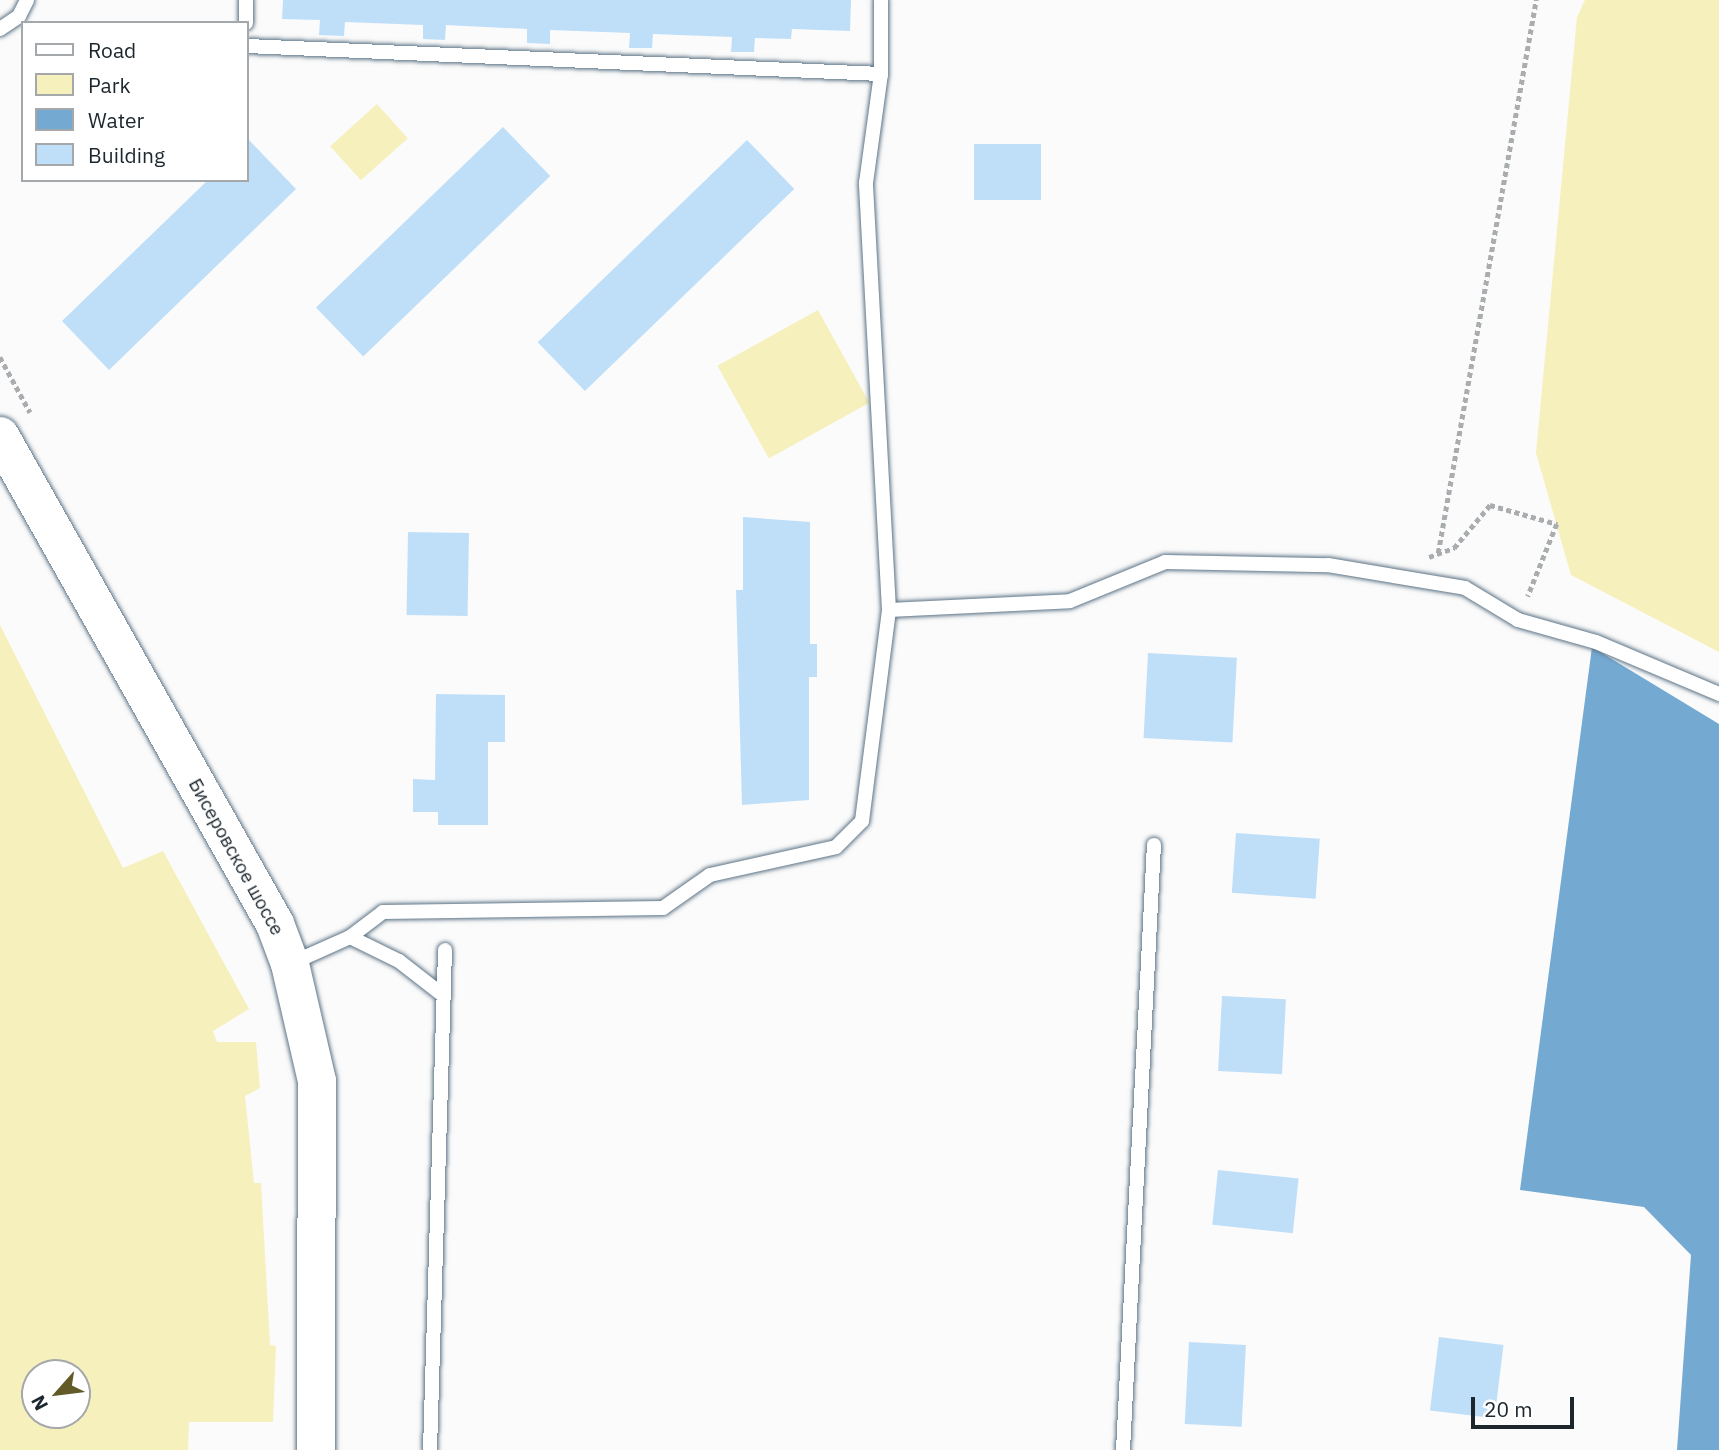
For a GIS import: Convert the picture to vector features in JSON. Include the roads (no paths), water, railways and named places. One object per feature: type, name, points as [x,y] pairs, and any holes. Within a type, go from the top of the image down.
[{"type":"main road","name":"Бисеровское шоссе","points":[[0,436],[275,924],[290,964],[317,1081],[316,1450]]},
{"type":"lane","points":[[0,29],[19,16],[27,0]]},
{"type":"lane","points":[[246,0],[246,21]]},
{"type":"lane","points":[[290,964],[350,937],[383,912],[409,909],[663,908],[710,875],[836,847],[862,821],[889,610],[866,183],[881,74],[881,0]]},
{"type":"lane","points":[[248,46],[881,74]]},
{"type":"lane","points":[[889,610],[1070,601],[1166,562],[1328,565],[1385,577],[1465,588],[1518,620],[1596,642],[1719,694]]},
{"type":"lane","points":[[1123,1450],[1145,1112],[1154,845]]},
{"type":"lane","points":[[350,937],[398,961],[444,996]]},
{"type":"lane","points":[[430,1450],[446,950]]},
{"type":"water","points":[[1592,647],[1719,724],[1719,1450],[1677,1450],[1691,1255],[1644,1207],[1520,1190]]}]
